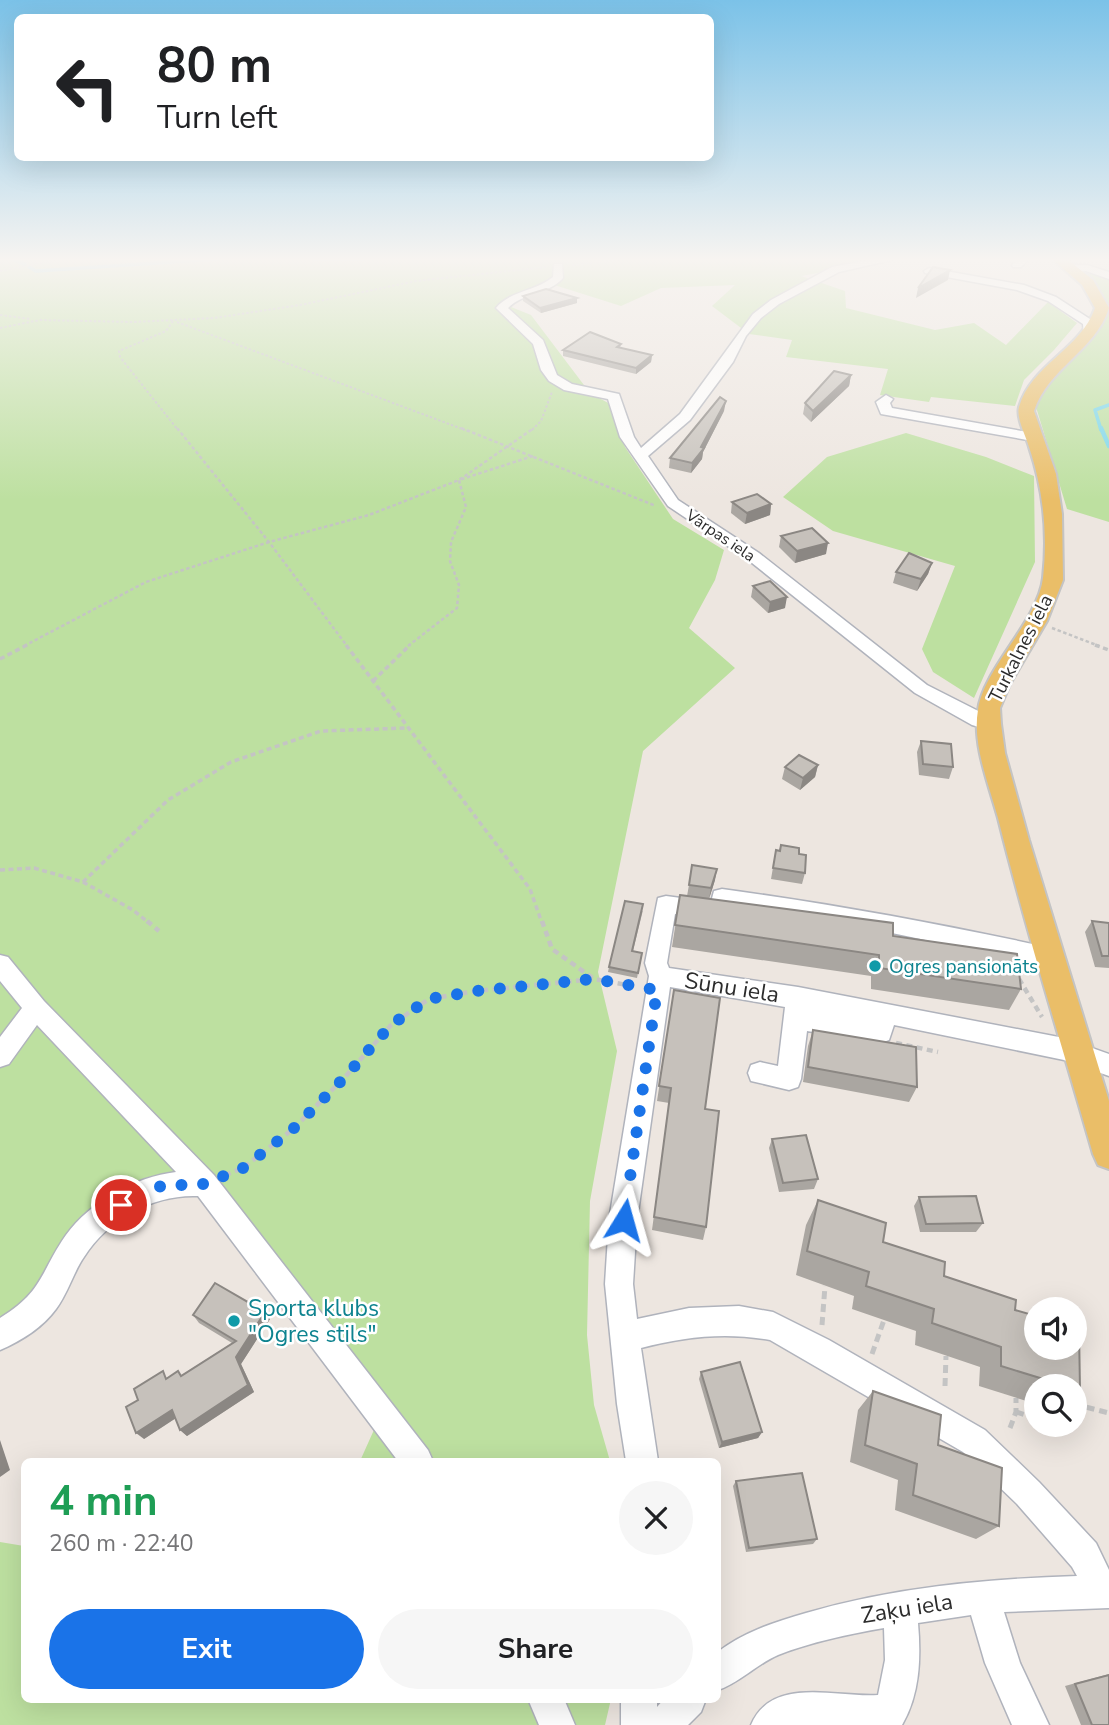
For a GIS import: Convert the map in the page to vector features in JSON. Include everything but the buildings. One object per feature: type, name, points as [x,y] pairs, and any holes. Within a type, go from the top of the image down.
[{"type":"main road","name":"Turkalnes iela","points":[[1082,340],[1037,386],[1028,401],[1026,411],[1046,474],[1054,538],[1052,580],[1036,621],[999,684],[989,708],[989,724],[993,753],[1016,840],[1109,1154]]},
{"type":"street","points":[[535,340],[552,376]]},
{"type":"street","points":[[640,455],[685,417],[729,359],[739,340]]},
{"type":"street","name":"Vārpas iela","points":[[552,376],[569,387],[614,397],[627,437],[673,503],[752,556],[921,689],[989,724]]},
{"type":"street","points":[[886,399],[883,402],[886,411],[1033,437]]},
{"type":"street","points":[[659,983],[656,963],[666,904],[721,912],[722,897],[834,912],[953,934],[1051,957]]},
{"type":"street","points":[[0,964],[36,1008],[205,1184],[415,1458]]},
{"type":"street","name":"Sūnu iela","points":[[642,1458],[619,1284],[624,1220],[659,983],[750,992],[881,1033],[883,1013],[1078,1053]]},
{"type":"street","points":[[0,1056],[36,1008]]},
{"type":"street","points":[[760,1073],[789,1079],[797,1008]]},
{"type":"street","points":[[1078,1053],[1109,1065]]},
{"type":"street","points":[[0,1335],[29,1318],[52,1292],[80,1239],[99,1221],[121,1205],[161,1186],[205,1184]]},
{"type":"street","points":[[624,1337],[689,1322],[739,1320],[773,1326],[819,1350],[974,1441],[1028,1493],[1084,1555],[1105,1591]]},
{"type":"street","name":"Zaķu iela","points":[[721,1671],[772,1640],[853,1616],[984,1596],[1105,1591]]},
{"type":"street","points":[[984,1596],[993,1641],[1010,1686],[1031,1725]]},
{"type":"street","points":[[769,1725],[776,1717],[797,1709],[864,1714],[891,1719],[902,1684],[903,1656],[899,1608]]},
{"type":"street","points":[[548,1703],[557,1725]]},
{"type":"street","points":[[639,1703],[639,1725]]},
{"type":"street","points":[[664,1725],[684,1703]]},
{"type":"path","points":[[146,340],[119,351],[120,357],[269,542],[530,888],[552,949],[594,979]]},
{"type":"path","points":[[223,340],[507,445],[665,510],[686,513]]},
{"type":"path","points":[[459,480],[527,434],[541,421],[552,392],[552,376]]},
{"type":"path","points":[[0,659],[146,582],[269,542],[369,515],[459,480],[535,456]]},
{"type":"path","points":[[373,681],[404,649],[457,608],[459,585],[450,561],[451,542],[466,507],[459,480]]},
{"type":"path","points":[[1036,621],[1109,650]]},
{"type":"path","points":[[83,882],[168,800],[231,762],[321,731],[407,728]]},
{"type":"path","points":[[0,870],[34,868],[83,882],[133,910],[159,931]]},
{"type":"path","points":[[1016,974],[1044,1020]]},
{"type":"path","points":[[205,1184],[243,1168],[293,1129],[345,1077],[391,1025],[429,999],[476,991],[594,979],[659,983]]},
{"type":"path","points":[[887,1041],[937,1052]]},
{"type":"path","points":[[819,1350],[825,1286]]},
{"type":"path","points":[[871,1357],[884,1320]]},
{"type":"path","points":[[945,1386],[947,1356]]},
{"type":"path","points":[[1010,1428],[1016,1412],[1016,1398]]},
{"type":"path","points":[[1087,1407],[1109,1413]]},
{"type":"path","points":[[1016,1412],[1024,1414]]},
{"type":"green space","points":[[0,340],[550,340],[590,393],[610,404],[625,447],[673,519],[724,550],[715,580],[689,628],[735,668],[643,751],[598,972],[617,1051],[590,1201],[587,1335],[594,1405],[609,1458],[361,1458],[382,1412],[205,1184],[140,1195],[0,1335]]},
{"type":"green space","points":[[788,340],[998,340],[1006,345],[1011,340],[1063,340],[1024,380],[1015,406],[931,397],[929,402],[880,395],[888,369],[786,357],[792,340]]},
{"type":"green space","points":[[1083,340],[1109,340],[1109,522],[1067,509],[1036,407],[1044,384]]},
{"type":"green space","points":[[906,433],[986,457],[1034,476],[1035,562],[974,698],[933,672],[922,649],[955,566],[833,531],[783,497],[827,457]]},
{"type":"green space","points":[[0,1542],[21,1546],[21,1703],[610,1703],[605,1725],[0,1725]]},
{"type":"waterway","points":[[1101,430],[1095,410],[1109,405]]},
{"type":"waterway","points":[[1101,428],[1109,446]]},
{"type":"place","name":"Ogres pansionāts","points":[[875,966]]},
{"type":"place","name":"Sporta klubs \"Ogres stils\"","points":[[234,1321]]},
{"type":"route","points":[[121,1205],[161,1186],[195,1182],[205,1184],[243,1168],[293,1129],[345,1077],[391,1025],[429,999],[476,991],[594,979],[657,990],[624,1220]]}]
